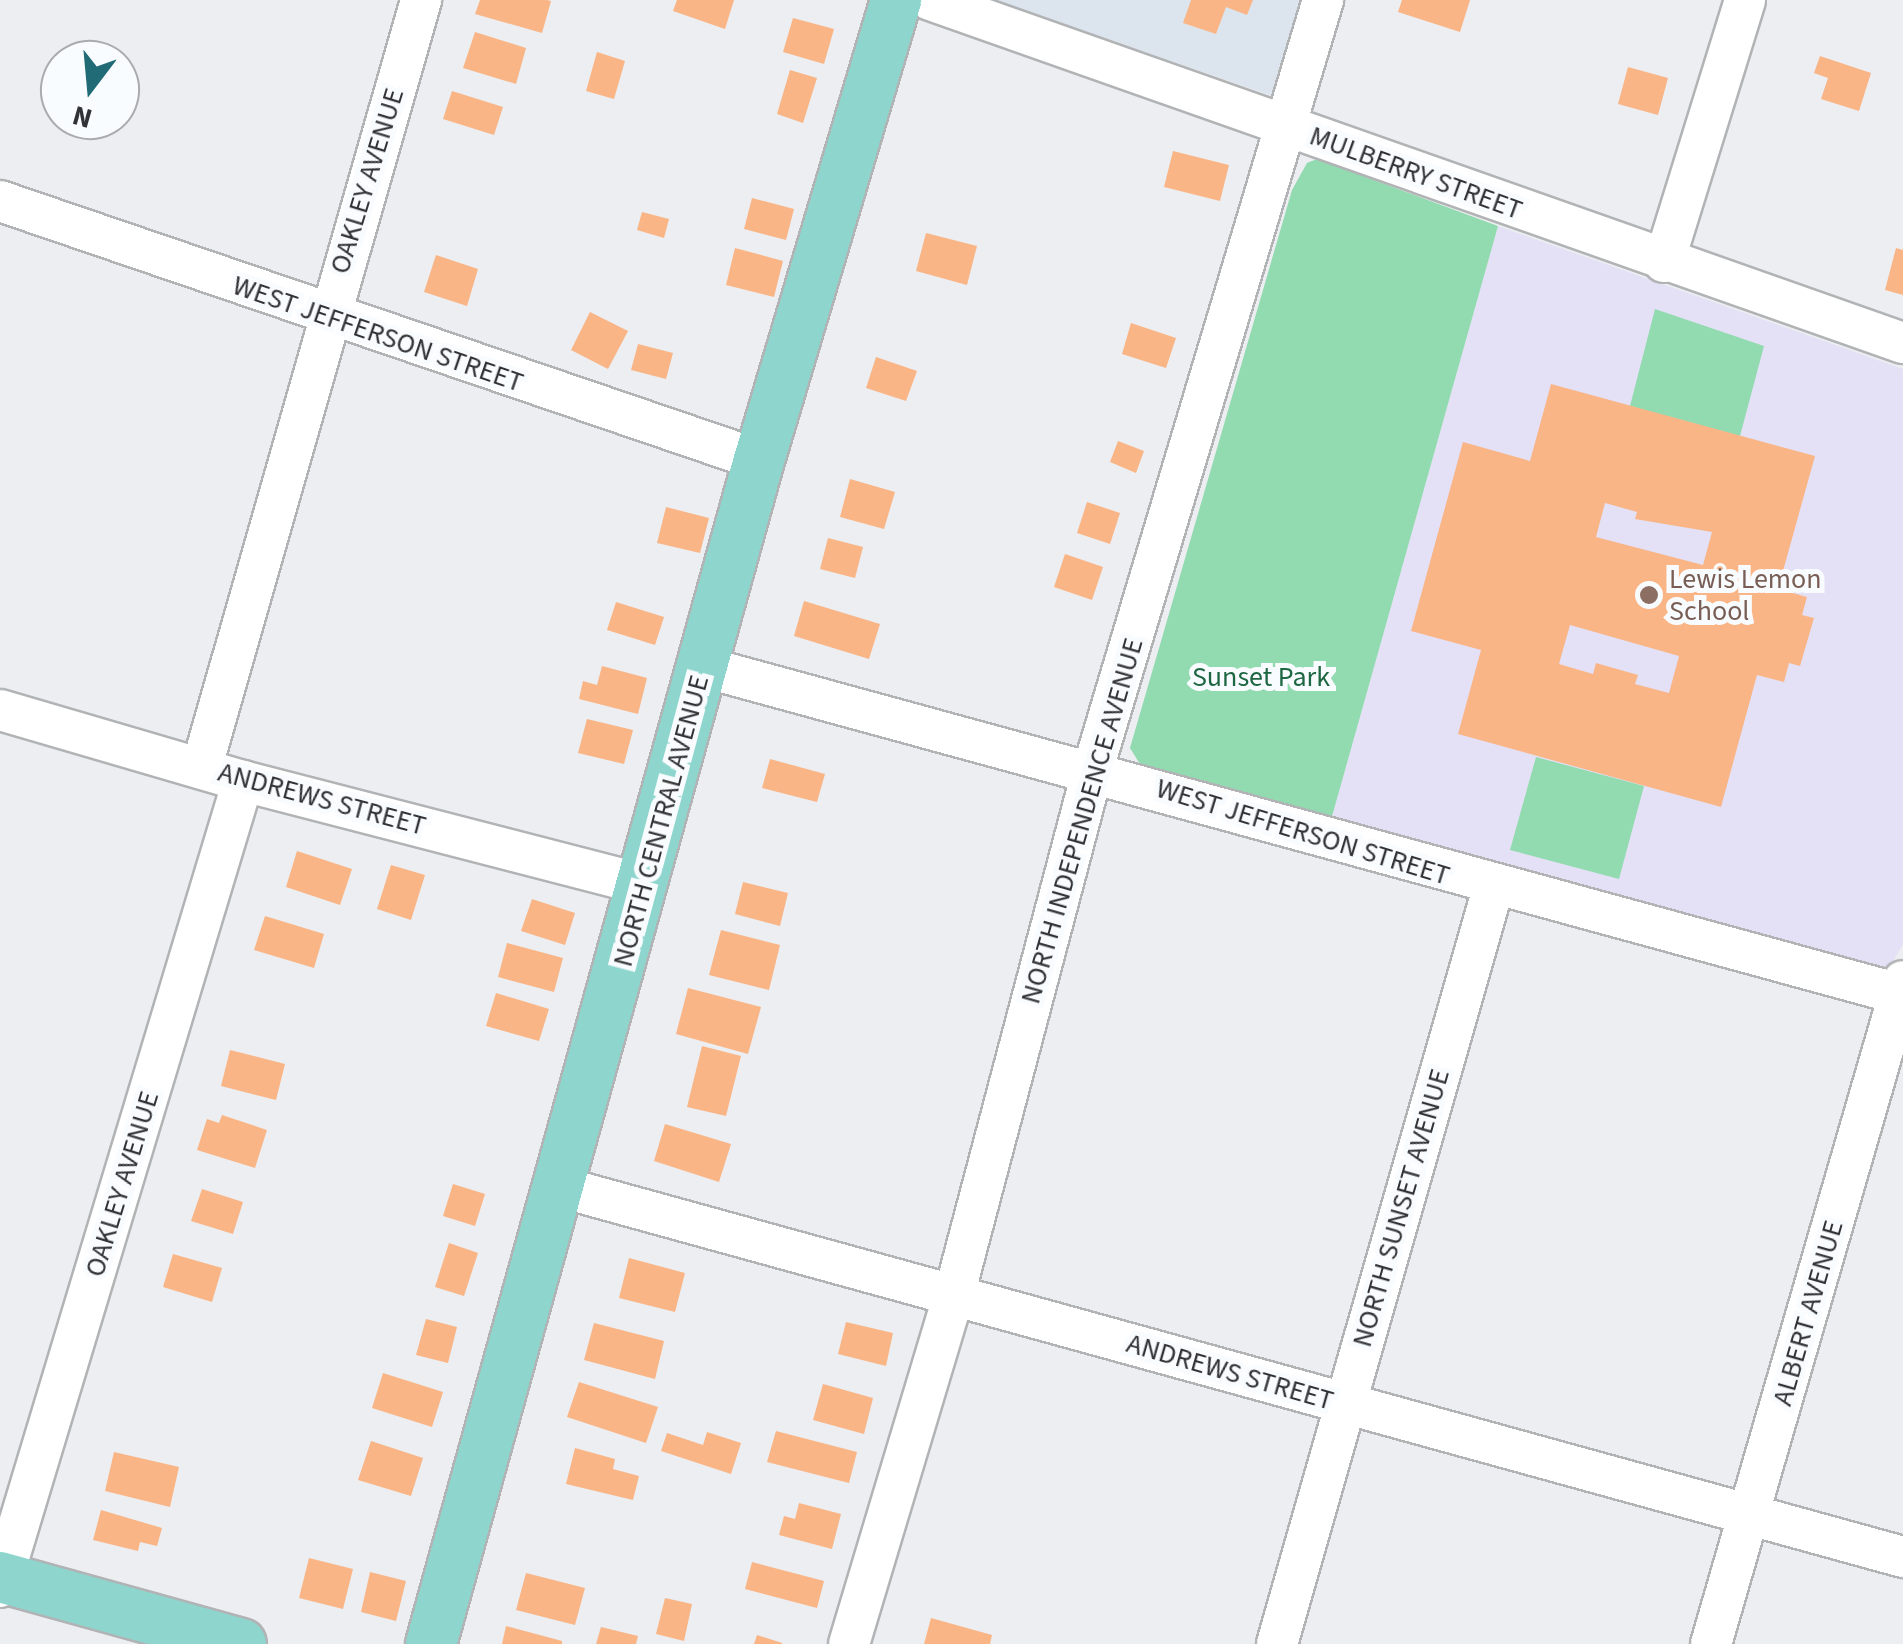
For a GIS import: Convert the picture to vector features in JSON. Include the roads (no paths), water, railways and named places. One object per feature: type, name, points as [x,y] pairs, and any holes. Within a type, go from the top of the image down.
[{"type":"main road","name":"NORTH CENTRAL AVENUE","points":[[431,1644],[557,1186],[645,885],[758,460],[896,0]]},
{"type":"main road","points":[[1,1581],[241,1644]]},
{"type":"street","name":"OAKLEY AVENUE","points":[[202,766],[327,317],[421,0]]},
{"type":"street","name":"MULBERRY STREET","points":[[930,0],[1664,262],[1903,343]]},
{"type":"street","name":"NORTH INDEPENDENCE AVENUE","points":[[849,1644],[954,1295],[1093,769],[1322,0]]},
{"type":"street","points":[[1664,262],[1744,0]]},
{"type":"street","name":"WEST JEFFERSON STREET","points":[[0,201],[327,317],[758,460]]},
{"type":"street","name":"WEST JEFFERSON STREET","points":[[704,667],[1093,769],[1493,888],[1902,990]]},
{"type":"street","name":"ANDREWS STREET","points":[[0,710],[244,781],[645,885]]},
{"type":"street","name":"OAKLEY AVENUE","points":[[1,1581],[244,781]]},
{"type":"street","name":"NORTH SUNSET AVENUE","points":[[1277,1644],[1493,888]]},
{"type":"street","name":"ALBERT AVENUE","points":[[1711,1644],[1902,990]]},
{"type":"street","name":"ANDREWS STREET","points":[[557,1186],[1903,1558]]},
{"type":"place","name":"Lewis Lemon School","points":[[1649,595]]},
{"type":"park label","name":"Sunset Park","points":[[1261,677]]}]
